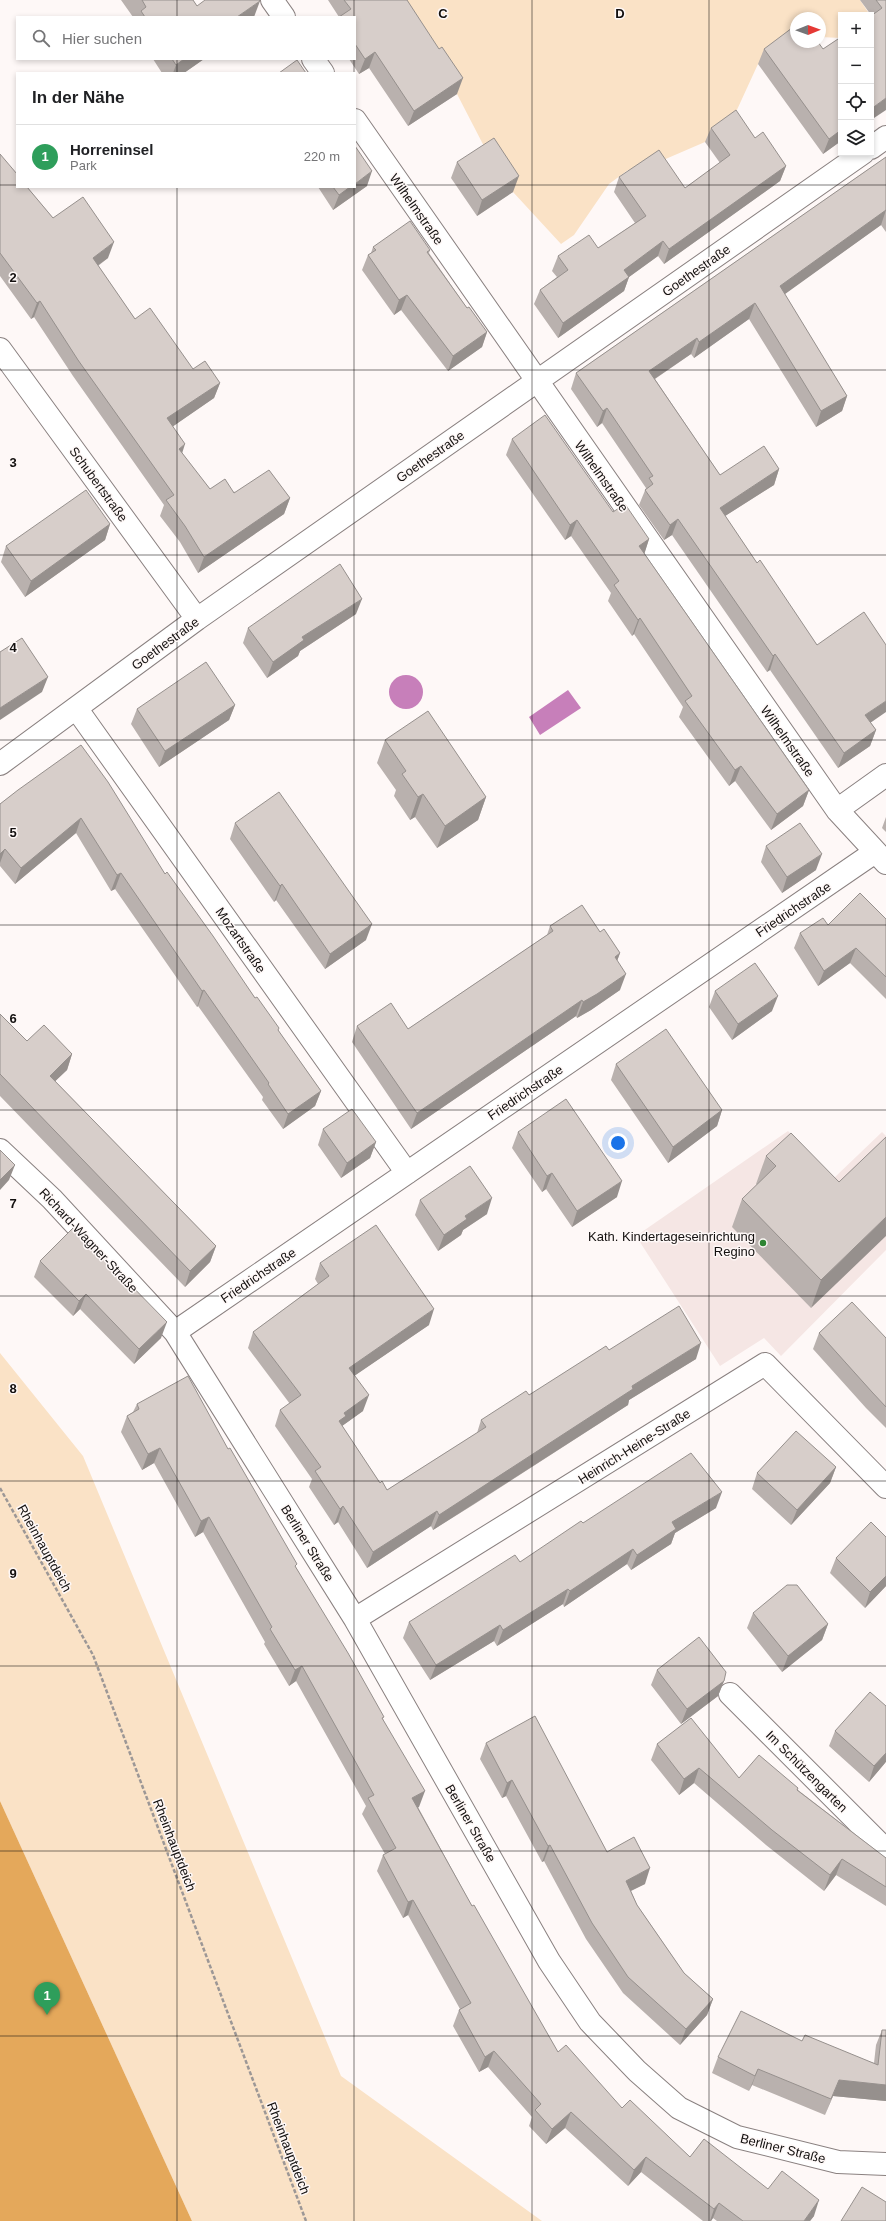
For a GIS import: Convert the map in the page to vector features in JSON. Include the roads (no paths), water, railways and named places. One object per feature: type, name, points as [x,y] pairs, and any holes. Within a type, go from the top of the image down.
[{"type":"street","points":[[272,0],[283,16]]},
{"type":"street","points":[[314,60],[322,72]]},
{"type":"street","name":"Wilhelmstraße","points":[[356,121],[536,382],[837,810],[881,857]]},
{"type":"street","points":[[874,146],[886,137]]},
{"type":"street","name":"Goethestraße","points":[[0,764],[198,619],[859,156]]},
{"type":"street","name":"Schubertstraße","points":[[0,349],[198,619]]},
{"type":"street","name":"Mozartstraße","points":[[76,708],[407,1173]]},
{"type":"street","points":[[837,810],[886,775]]},
{"type":"street","name":"Friedrichstraße","points":[[175,1332],[407,1173],[881,857]]},
{"type":"street","name":"Richard-Wagner-Straße","points":[[0,1150],[52,1199],[175,1332]]},
{"type":"street","name":"Berliner Straße","points":[[175,1332],[355,1619],[549,1961],[590,2022],[637,2071],[679,2108],[736,2137],[838,2162],[886,2164]]},
{"type":"street","name":"Heinrich-Heine-Straße","points":[[355,1619],[765,1364],[886,1487]]},
{"type":"street","name":"Im Schützengarten","points":[[730,1694],[879,1842],[886,1846]]},
{"type":"place","name":"Kath. Kindertageseinrichtung Regino","points":[[763,1243]]},
{"type":"place","name":"Horreninsel","points":[[47,2015]]}]
